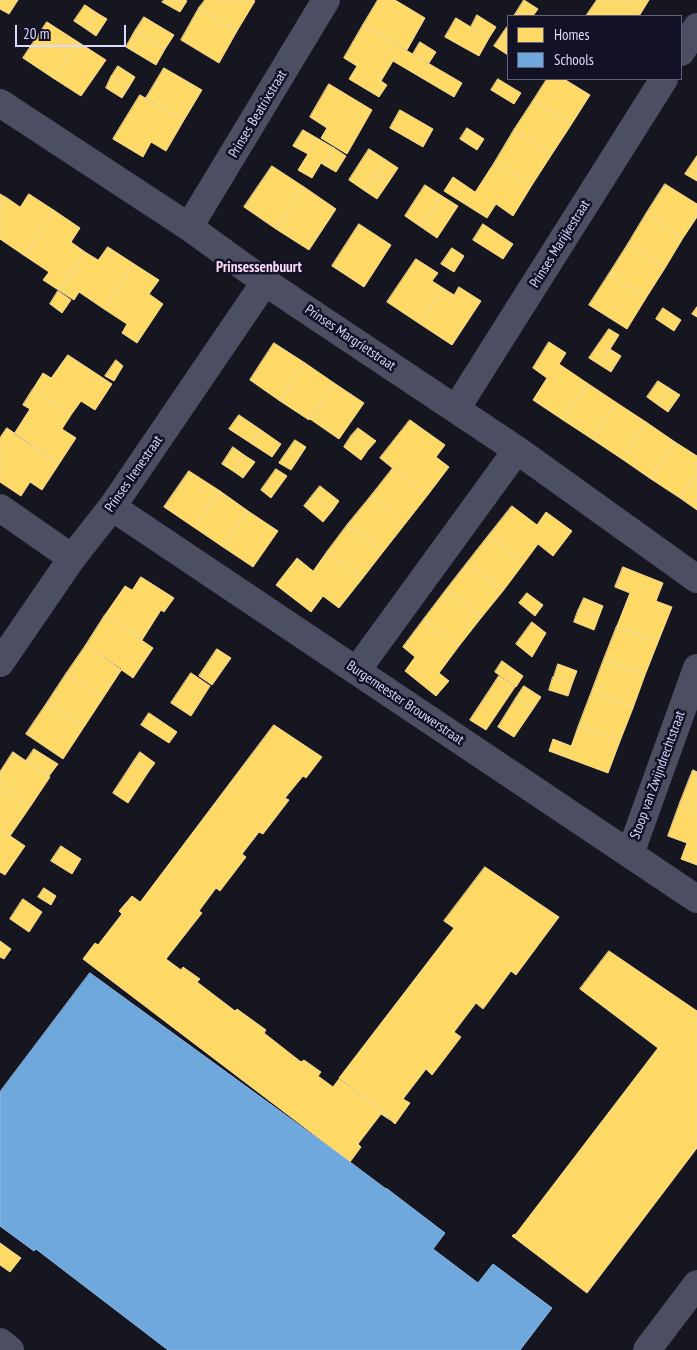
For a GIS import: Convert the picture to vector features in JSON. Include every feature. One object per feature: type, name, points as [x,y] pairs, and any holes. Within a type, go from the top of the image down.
[{"type":"street","name":"Prinses Beatrixstraat","points":[[189,227],[326,0]]},
{"type":"street","points":[[682,50],[697,27]]},
{"type":"street","name":"Prinses Marijkestraat","points":[[456,409],[663,80]]},
{"type":"street","name":"Prinses Margrietstraat","points":[[0,103],[189,227],[265,282],[517,450],[697,579]]},
{"type":"street","name":"Prinses Irenestraat","points":[[0,663],[72,558],[112,507],[265,282]]},
{"type":"street","points":[[357,670],[517,450]]},
{"type":"street","name":"Burgemeester Brouwerstraat","points":[[112,507],[697,898]]},
{"type":"street","points":[[0,508],[72,558]]},
{"type":"street","name":"Stoop van Zwijndrechtstraat","points":[[630,854],[697,668]]},
{"type":"street","points":[[647,1350],[697,1284]]},
{"type":"street","points":[[0,1342],[10,1350]]},
{"type":"building: Homes","points":[[0,0],[18,0],[9,14],[0,9]]},
{"type":"building: Homes","points":[[164,0],[187,1],[180,12],[162,2]]},
{"type":"building: Homes","points":[[205,0],[255,1],[237,31],[199,8]]},
{"type":"building: Homes","points":[[378,0],[395,0],[425,18],[407,50],[363,25]]},
{"type":"building: Homes","points":[[524,0],[538,9],[534,15],[515,15]]},
{"type":"building: Homes","points":[[597,0],[621,0],[641,13],[640,15],[587,15]]},
{"type":"building: Homes","points":[[621,0],[649,0],[641,13]]},
{"type":"building: Homes","points":[[85,5],[97,13],[86,29],[74,21]]},
{"type":"building: Homes","points":[[199,8],[237,31],[219,63],[181,40]]},
{"type":"building: Homes","points":[[97,13],[107,19],[96,36],[86,29]]},
{"type":"building: Homes","points":[[477,15],[496,27],[489,38],[471,27]]},
{"type":"building: Homes","points":[[144,17],[174,35],[165,49],[135,31]]},
{"type":"building: Homes","points":[[456,18],[489,38],[479,56],[445,37]]},
{"type":"building: Homes","points":[[47,22],[78,42],[53,78],[23,58]]},
{"type":"building: Homes","points":[[363,25],[462,83],[454,97],[393,61],[381,81],[387,85],[379,97],[349,79],[357,66],[344,58]]},
{"type":"building: Homes","points":[[507,27],[507,54],[494,46]]},
{"type":"building: Homes","points":[[135,31],[165,49],[156,65],[126,47]]},
{"type":"building: Homes","points":[[78,42],[106,60],[81,96],[53,78]]},
{"type":"building: Homes","points":[[420,42],[436,52],[429,63],[413,54]]},
{"type":"building: Homes","points":[[118,66],[135,77],[129,87],[111,77]]},
{"type":"building: Homes","points":[[164,68],[202,90],[184,120],[146,98]]},
{"type":"building: Homes","points":[[111,77],[129,87],[122,98],[106,88]]},
{"type":"building: Homes","points":[[498,79],[521,93],[514,104],[491,90]]},
{"type":"building: Homes","points":[[546,80],[566,80],[590,95],[571,125],[533,101]]},
{"type":"building: Homes","points":[[329,84],[372,110],[347,154],[321,138],[327,128],[310,117]]},
{"type":"building: Homes","points":[[140,95],[184,120],[166,151],[151,142],[143,157],[113,139]]},
{"type":"building: Homes","points":[[533,101],[571,125],[552,154],[514,130]]},
{"type":"building: Homes","points":[[400,110],[433,129],[423,147],[390,128]]},
{"type":"building: Homes","points":[[467,128],[484,139],[477,150],[460,139]]},
{"type":"building: Homes","points":[[303,130],[334,148],[324,165],[321,163],[312,178],[298,170],[308,154],[293,146]]},
{"type":"building: Homes","points":[[514,130],[552,154],[532,185],[495,162]]},
{"type":"building: Homes","points":[[334,148],[346,156],[336,172],[324,165]]},
{"type":"building: Homes","points":[[369,149],[386,160],[365,191],[349,180]]},
{"type":"building: Homes","points":[[697,156],[697,181],[685,174]]},
{"type":"building: Homes","points":[[386,160],[398,168],[388,183],[376,175]]},
{"type":"building: Homes","points":[[495,162],[532,185],[513,216],[496,204],[487,218],[444,191],[453,177],[475,192]]},
{"type":"building: Homes","points":[[272,166],[304,187],[276,229],[244,207]]},
{"type":"building: Homes","points":[[376,175],[388,183],[377,199],[365,191]]},
{"type":"building: Homes","points":[[665,184],[697,204],[697,217],[683,238],[646,214]]},
{"type":"building: Homes","points":[[425,185],[442,196],[421,227],[405,216]]},
{"type":"building: Homes","points":[[304,187],[336,209],[309,250],[276,229]]},
{"type":"building: Homes","points":[[0,194],[7,198],[0,208]]},
{"type":"building: Homes","points":[[29,194],[55,211],[25,256],[0,239],[0,208],[7,198],[20,207]]},
{"type":"building: Homes","points":[[442,196],[458,206],[437,238],[421,227]]},
{"type":"building: Homes","points":[[55,211],[80,228],[71,242],[85,252],[60,291],[43,280],[49,272],[25,256]]},
{"type":"building: Homes","points":[[646,214],[683,238],[665,268],[628,244]]},
{"type":"building: Homes","points":[[359,224],[391,245],[364,287],[332,266]]},
{"type":"building: Homes","points":[[483,224],[513,244],[503,259],[473,240]]},
{"type":"building: Homes","points":[[628,244],[665,268],[646,298],[609,274]]},
{"type":"building: Homes","points":[[108,247],[134,264],[104,309],[79,292],[74,300],[60,291],[85,252],[98,260]]},
{"type":"building: Homes","points":[[452,248],[464,256],[454,272],[441,264]]},
{"type":"building: Homes","points":[[416,259],[438,273],[432,281],[443,288],[420,324],[387,302]]},
{"type":"building: Homes","points":[[134,264],[159,280],[149,294],[163,304],[137,343],[122,333],[127,324],[104,309]]},
{"type":"building: Homes","points":[[609,274],[646,298],[627,329],[589,305]]},
{"type":"building: Homes","points":[[459,287],[481,301],[452,345],[420,324],[443,288],[454,295]]},
{"type":"building: Homes","points":[[58,291],[71,300],[62,313],[50,304]]},
{"type":"building: Homes","points":[[697,307],[697,317],[692,314]]},
{"type":"building: Homes","points":[[663,308],[681,320],[674,331],[656,319]]},
{"type":"building: Homes","points":[[609,329],[619,335],[600,365],[589,358]]},
{"type":"building: Homes","points":[[549,342],[566,353],[559,364],[587,383],[563,420],[533,400],[547,378],[533,368]]},
{"type":"building: Homes","points":[[274,343],[305,363],[280,401],[250,380]]},
{"type":"building: Homes","points":[[610,349],[621,356],[611,372],[600,365]]},
{"type":"building: Homes","points":[[68,355],[112,384],[95,410],[81,401],[71,415],[33,389],[43,373],[51,378]]},
{"type":"building: Homes","points":[[116,360],[123,366],[114,381],[105,376]]},
{"type":"building: Homes","points":[[305,363],[334,383],[309,420],[280,401]]},
{"type":"building: Homes","points":[[658,381],[669,388],[658,405],[647,397]]},
{"type":"building: Homes","points":[[334,383],[364,403],[339,439],[310,419]]},
{"type":"building: Homes","points":[[587,383],[617,403],[592,439],[563,420]]},
{"type":"building: Homes","points":[[669,388],[680,395],[668,412],[658,405]]},
{"type":"building: Homes","points":[[33,389],[71,415],[62,429],[76,438],[59,464],[14,434],[30,409],[23,405]]},
{"type":"building: Homes","points":[[617,403],[646,422],[622,459],[592,439]]},
{"type":"building: Homes","points":[[239,415],[261,430],[252,444],[229,429]]},
{"type":"building: Homes","points":[[410,420],[445,445],[436,457],[449,467],[427,496],[380,458]]},
{"type":"building: Homes","points":[[646,422],[675,442],[651,479],[622,459]]},
{"type":"building: Homes","points":[[7,428],[59,464],[42,490],[30,482],[21,496],[0,482],[0,438]]},
{"type":"building: Homes","points":[[358,428],[376,441],[368,450],[351,436]]},
{"type":"building: Homes","points":[[261,430],[281,444],[272,457],[252,444]]},
{"type":"building: Homes","points":[[351,436],[368,450],[361,460],[344,447]]},
{"type":"building: Homes","points":[[295,440],[306,447],[291,470],[279,463]]},
{"type":"building: Homes","points":[[675,442],[697,456],[697,473],[680,498],[651,479]]},
{"type":"building: Homes","points":[[233,447],[244,455],[233,471],[222,464]]},
{"type":"building: Homes","points":[[244,455],[255,462],[243,478],[233,471]]},
{"type":"building: Homes","points":[[393,468],[427,496],[405,524],[371,496]]},
{"type":"building: Homes","points":[[276,469],[287,476],[271,498],[261,490]]},
{"type":"building: Homes","points":[[189,471],[220,491],[195,528],[164,507]]},
{"type":"building: Homes","points":[[697,473],[697,510],[680,498]]},
{"type":"building: Homes","points":[[320,486],[339,501],[332,511],[312,496]]},
{"type":"building: Homes","points":[[220,491],[248,511],[223,547],[195,528]]},
{"type":"building: Homes","points":[[312,496],[332,511],[323,522],[304,506]]},
{"type":"building: Homes","points":[[371,496],[405,524],[383,552],[348,524]]},
{"type":"building: Homes","points":[[512,506],[537,525],[546,512],[572,531],[553,556],[538,544],[524,563],[489,535]]},
{"type":"building: Homes","points":[[248,511],[278,531],[253,567],[223,547]]},
{"type":"building: Homes","points":[[348,524],[383,552],[362,579],[327,552]]},
{"type":"building: Homes","points":[[489,535],[524,563],[503,591],[467,563]]},
{"type":"building: Homes","points":[[327,552],[362,579],[339,608],[323,596],[311,612],[276,585],[297,558],[313,571]]},
{"type":"building: Homes","points":[[467,563],[503,591],[481,618],[446,590]]},
{"type":"building: Homes","points":[[623,567],[663,583],[656,601],[672,607],[658,642],[617,626],[630,593],[615,587]]},
{"type":"building: Homes","points":[[141,577],[174,598],[164,612],[161,610],[142,640],[105,615],[125,586],[132,590]]},
{"type":"building: Homes","points":[[446,590],[481,618],[459,646],[424,619]]},
{"type":"building: Homes","points":[[527,593],[543,605],[535,616],[519,603]]},
{"type":"building: Homes","points":[[584,598],[603,606],[598,619],[578,611]]},
{"type":"building: Homes","points":[[578,611],[598,619],[594,630],[574,622]]},
{"type":"building: Homes","points":[[105,615],[153,648],[133,678],[86,645]]},
{"type":"building: Homes","points":[[424,619],[459,646],[439,673],[449,681],[436,696],[405,671],[415,657],[403,647]]},
{"type":"building: Homes","points":[[532,622],[546,633],[532,657],[516,644]]},
{"type":"building: Homes","points":[[617,626],[658,642],[645,675],[604,659]]},
{"type":"building: Homes","points":[[86,645],[122,669],[103,698],[66,674]]},
{"type":"building: Homes","points":[[217,649],[231,658],[212,685],[199,676]]},
{"type":"building: Homes","points":[[604,659],[645,675],[633,708],[592,691]]},
{"type":"building: Homes","points":[[502,661],[523,676],[516,687],[495,672]]},
{"type":"building: Homes","points":[[558,664],[577,671],[572,684],[554,677]]},
{"type":"building: Homes","points":[[191,673],[210,686],[191,716],[171,703]]},
{"type":"building: Homes","points":[[66,674],[103,698],[84,727],[47,703]]},
{"type":"building: Homes","points":[[499,676],[515,687],[486,730],[470,720]]},
{"type":"building: Homes","points":[[553,677],[572,684],[568,696],[549,690]]},
{"type":"building: Homes","points":[[524,686],[541,697],[533,709],[516,698]]},
{"type":"building: Homes","points":[[592,691],[633,708],[620,741],[579,725]]},
{"type":"building: Homes","points":[[516,698],[533,709],[514,737],[498,727]]},
{"type":"building: Homes","points":[[47,703],[84,727],[63,759],[26,734]]},
{"type":"building: Homes","points":[[149,713],[177,732],[169,743],[141,725]]},
{"type":"building: Homes","points":[[274,725],[322,757],[306,778],[303,776],[285,798],[289,800],[263,834],[259,832],[242,854],[246,857],[220,891],[216,888],[199,911],[202,913],[166,959],[181,970],[183,967],[200,979],[197,982],[235,1011],[237,1009],[266,1030],[264,1033],[301,1062],[304,1060],[321,1072],[318,1076],[333,1087],[339,1079],[391,1119],[381,1114],[358,1144],[361,1147],[350,1162],[83,959],[95,943],[98,945],[122,914],[119,911],[132,896],[140,902]]},
{"type":"building: Homes","points":[[579,725],[620,741],[608,773],[549,751],[553,739],[571,746]]},
{"type":"building: Homes","points":[[34,749],[58,764],[49,776],[26,761]]},
{"type":"building: Homes","points":[[13,752],[50,777],[30,807],[0,786],[0,772]]},
{"type":"building: Homes","points":[[140,752],[155,763],[149,771],[134,761]]},
{"type":"building: Homes","points":[[134,761],[149,771],[128,803],[113,793]]},
{"type":"building: Homes","points":[[693,770],[697,772],[697,810],[680,803]]},
{"type":"building: Homes","points":[[0,786],[30,807],[10,836],[0,829]]},
{"type":"building: Homes","points":[[680,803],[697,810],[697,865],[681,859],[687,843],[668,836]]},
{"type":"building: Homes","points":[[0,829],[25,846],[5,875],[0,872]]},
{"type":"building: Homes","points":[[61,846],[81,859],[72,874],[51,861]]},
{"type":"building: Homes","points":[[485,867],[559,917],[516,975],[511,971],[483,1009],[476,1003],[454,1032],[461,1037],[432,1075],[426,1069],[403,1099],[410,1103],[395,1124],[386,1114],[339,1078],[454,928],[444,921]]},
{"type":"building: Homes","points":[[44,888],[56,896],[51,905],[38,897]]},
{"type":"building: Homes","points":[[23,899],[42,912],[29,932],[10,919]]},
{"type":"building: Homes","points":[[0,941],[11,949],[4,959],[0,957]]},
{"type":"building: Homes","points":[[609,951],[697,1011],[697,1148],[587,1293],[512,1236],[515,1235],[658,1048],[580,989]]},
{"type":"building: Homes","points":[[0,1243],[21,1258],[10,1272],[0,1265]]},
{"type":"building: Schools","points":[[90,973],[445,1233],[433,1249],[478,1283],[493,1264],[552,1308],[520,1350],[168,1350],[36,1249],[34,1251],[0,1226],[0,1092]]},
{"type":"district","name":"Prinsessenbuurt","points":[[259,268]]}]
